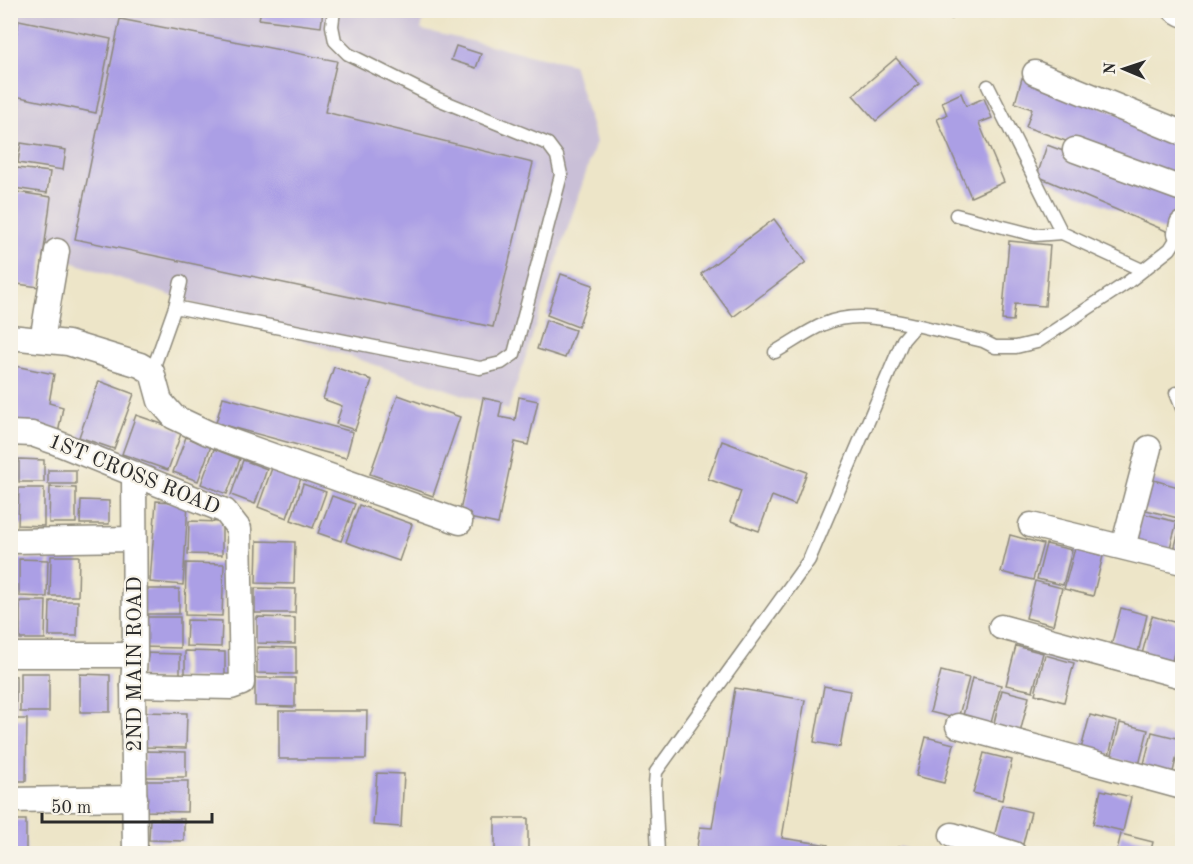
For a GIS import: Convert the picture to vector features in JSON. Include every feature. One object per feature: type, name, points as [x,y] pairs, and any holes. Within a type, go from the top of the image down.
[{"type":"street","points":[[1175,10],[1182,14]]},
{"type":"street","points":[[1035,74],[1182,133]]},
{"type":"street","points":[[1075,150],[1182,189]]},
{"type":"street","points":[[42,340],[57,251]]},
{"type":"street","points":[[10,337],[68,343],[140,364],[152,372],[160,401],[174,417],[208,433],[460,522]]},
{"type":"street","name":"1ST CROSS ROAD","points":[[10,433],[32,434],[225,511],[239,529],[242,683],[231,687],[133,685]]},
{"type":"street","points":[[1123,548],[1149,448]]},
{"type":"street","name":"2ND MAIN ROAD","points":[[135,474],[133,685],[135,854]]},
{"type":"street","points":[[1031,525],[1182,562]]},
{"type":"street","points":[[10,540],[135,539]]},
{"type":"street","points":[[1001,627],[1182,676]]},
{"type":"street","points":[[10,655],[135,655]]},
{"type":"street","points":[[958,726],[1182,787]]},
{"type":"street","points":[[10,800],[135,798]]},
{"type":"street","points":[[952,835],[1014,854]]},
{"type":"lane","points":[[175,307],[480,368],[501,363],[514,354],[561,175],[557,156],[549,144],[438,99],[348,54],[335,40],[332,26],[334,10]]},
{"type":"lane","points":[[988,86],[1062,233]]},
{"type":"lane","points":[[956,215],[1035,235],[1062,233],[1142,270]]},
{"type":"lane","points":[[775,352],[824,323],[874,317],[983,341],[995,347],[1016,347],[1037,342],[1128,282],[1170,249],[1181,229]]},
{"type":"lane","points":[[152,372],[175,307],[181,282]]},
{"type":"lane","points":[[658,854],[656,772],[809,561],[898,348],[916,325]]},
{"type":"lane","points":[[1176,393],[1182,408]]},
{"type":"shaded area","points":[[11,10],[425,11],[421,30],[573,64],[596,142],[508,410],[42,252],[54,151],[11,145]]},
{"type":"building","points":[[261,10],[323,10],[321,27],[259,19]]},
{"type":"building","points":[[925,10],[954,10],[952,19]]},
{"type":"building","points":[[120,19],[337,61],[325,112],[533,163],[493,327],[75,239]]},
{"type":"building","points":[[19,20],[111,39],[96,113],[10,95],[10,66]]},
{"type":"building","points":[[456,46],[481,54],[476,68],[451,60]]},
{"type":"building","points":[[896,58],[919,84],[876,121],[853,95]]},
{"type":"building","points":[[1022,78],[1182,137],[1182,182],[1026,127],[1032,109],[1015,103]]},
{"type":"building","points":[[961,93],[966,106],[984,98],[992,118],[979,123],[1004,182],[971,197],[937,119],[947,115],[942,102]]},
{"type":"building","points":[[21,143],[66,150],[63,170],[18,163]]},
{"type":"building","points":[[1047,145],[1182,195],[1182,204],[1171,233],[1037,176]]},
{"type":"building","points":[[10,147],[18,149],[12,182],[10,182]]},
{"type":"building","points":[[17,168],[50,172],[47,193],[14,188]]},
{"type":"building","points":[[10,191],[51,197],[39,287],[10,283]]},
{"type":"building","points":[[774,219],[806,262],[733,317],[701,274]]},
{"type":"building","points":[[1009,241],[1050,245],[1045,306],[1015,304],[1013,321],[1002,320]]},
{"type":"building","points":[[561,274],[593,285],[578,327],[547,315]]},
{"type":"building","points":[[546,320],[575,330],[565,358],[537,349]]},
{"type":"building","points":[[10,365],[54,374],[49,403],[63,407],[58,434],[10,423]]},
{"type":"building","points":[[334,367],[372,380],[355,430],[336,424],[342,406],[323,399]]},
{"type":"building","points":[[99,381],[134,394],[114,449],[79,437]]},
{"type":"building","points":[[398,395],[460,417],[433,496],[370,474]]},
{"type":"building","points":[[223,397],[353,432],[346,458],[216,423]]},
{"type":"building","points":[[519,397],[538,401],[528,445],[515,442],[498,524],[459,516],[483,398],[502,402],[499,417],[515,420]]},
{"type":"building","points":[[136,415],[182,431],[168,470],[122,454]]},
{"type":"building","points":[[186,437],[211,446],[198,481],[173,472]]},
{"type":"building","points":[[722,441],[807,472],[795,505],[772,496],[759,531],[731,521],[741,491],[708,479]]},
{"type":"building","points":[[214,449],[240,459],[227,494],[201,484]]},
{"type":"building","points":[[10,451],[16,451],[15,483],[10,483]]},
{"type":"building","points":[[19,459],[44,460],[44,482],[19,482]]},
{"type":"building","points":[[243,460],[267,469],[255,504],[231,495]]},
{"type":"building","points":[[272,468],[301,478],[287,518],[258,507]]},
{"type":"building","points":[[48,470],[76,470],[76,484],[48,484]]},
{"type":"building","points":[[1150,479],[1182,488],[1182,502],[1178,518],[1142,509]]},
{"type":"building","points":[[303,484],[326,492],[313,528],[291,520]]},
{"type":"building","points":[[50,487],[76,488],[76,523],[49,523]]},
{"type":"building","points":[[10,488],[13,488],[13,525],[10,525]]},
{"type":"building","points":[[19,488],[44,488],[44,526],[18,525]]},
{"type":"building","points":[[332,496],[355,504],[341,541],[318,533]]},
{"type":"building","points":[[81,500],[109,501],[109,524],[80,524]]},
{"type":"building","points":[[156,501],[188,503],[183,585],[150,582]]},
{"type":"building","points":[[359,505],[412,524],[399,561],[346,542]]},
{"type":"building","points":[[1141,513],[1177,522],[1169,551],[1133,542]]},
{"type":"building","points":[[1182,519],[1182,552],[1174,550]]},
{"type":"building","points":[[189,521],[222,522],[222,555],[188,554]]},
{"type":"building","points":[[1010,535],[1043,544],[1033,580],[1001,572]]},
{"type":"building","points":[[257,541],[295,542],[294,584],[256,583]]},
{"type":"building","points":[[1046,544],[1072,550],[1063,585],[1037,579]]},
{"type":"building","points":[[1075,548],[1103,556],[1093,596],[1064,589]]},
{"type":"building","points":[[51,556],[79,556],[78,596],[50,596]]},
{"type":"building","points":[[19,559],[48,560],[47,597],[19,596]]},
{"type":"building","points":[[10,560],[14,560],[13,595],[10,595]]},
{"type":"building","points":[[186,563],[224,564],[222,616],[185,615]]},
{"type":"building","points":[[1035,581],[1062,588],[1053,625],[1026,618]]},
{"type":"building","points":[[255,588],[296,589],[295,613],[255,613]]},
{"type":"building","points":[[143,589],[179,589],[179,614],[143,614]]},
{"type":"building","points":[[10,601],[17,601],[16,644],[10,644]]},
{"type":"building","points":[[20,601],[46,601],[45,639],[20,639]]},
{"type":"building","points":[[50,601],[78,601],[77,636],[49,636]]},
{"type":"building","points":[[1121,608],[1147,615],[1138,653],[1111,646]]},
{"type":"building","points":[[1152,616],[1181,624],[1172,661],[1142,654]]},
{"type":"building","points":[[142,617],[180,617],[180,648],[142,647]]},
{"type":"building","points":[[257,617],[295,618],[295,644],[257,643]]},
{"type":"building","points":[[187,620],[222,621],[221,647],[186,646]]},
{"type":"building","points":[[1016,646],[1043,653],[1033,691],[1006,685]]},
{"type":"building","points":[[257,647],[296,648],[296,674],[257,673]]},
{"type":"building","points":[[185,651],[225,652],[225,679],[185,678]]},
{"type":"building","points":[[142,653],[180,654],[180,679],[141,678]]},
{"type":"building","points":[[1045,655],[1074,663],[1064,702],[1035,694]]},
{"type":"building","points":[[941,671],[969,678],[958,719],[930,712]]},
{"type":"building","points":[[20,673],[49,673],[49,712],[20,712]]},
{"type":"building","points":[[80,674],[110,675],[110,712],[80,712]]},
{"type":"building","points":[[10,675],[16,676],[16,712],[10,712]]},
{"type":"building","points":[[255,678],[295,678],[295,707],[255,706]]},
{"type":"building","points":[[972,678],[1001,685],[990,727],[962,720]]},
{"type":"building","points":[[824,686],[850,691],[840,747],[814,742]]},
{"type":"building","points":[[735,688],[805,700],[782,838],[828,845],[827,854],[696,854],[700,827],[712,828]]},
{"type":"building","points":[[1002,690],[1029,697],[1020,733],[993,727]]},
{"type":"building","points":[[279,711],[367,711],[366,759],[279,759]]},
{"type":"building","points":[[143,712],[187,713],[186,748],[143,747]]},
{"type":"building","points":[[1090,715],[1117,722],[1109,756],[1081,749]]},
{"type":"building","points":[[10,719],[27,719],[26,781],[10,781]]},
{"type":"building","points":[[1120,723],[1148,730],[1139,765],[1111,758]]},
{"type":"building","points":[[1152,732],[1181,739],[1172,776],[1143,768]]},
{"type":"building","points":[[926,737],[954,744],[944,783],[916,776]]},
{"type":"building","points":[[144,751],[186,752],[186,777],[143,777]]},
{"type":"building","points":[[984,753],[1012,760],[1002,800],[973,793]]},
{"type":"building","points":[[377,773],[404,774],[401,827],[373,825]]},
{"type":"building","points":[[145,781],[188,781],[187,812],[145,811]]},
{"type":"building","points":[[1101,790],[1131,797],[1123,831],[1093,824]]},
{"type":"building","points":[[1002,805],[1031,812],[1022,848],[993,841]]},
{"type":"building","points":[[150,818],[184,819],[184,841],[149,840]]},
{"type":"building","points":[[495,818],[528,818],[528,854],[495,854]]},
{"type":"building","points":[[10,820],[26,820],[26,854],[10,854]]},
{"type":"building","points":[[1121,834],[1153,842],[1150,854],[1116,854]]},
{"type":"building","points":[[899,847],[922,853],[922,854],[897,854]]}]
